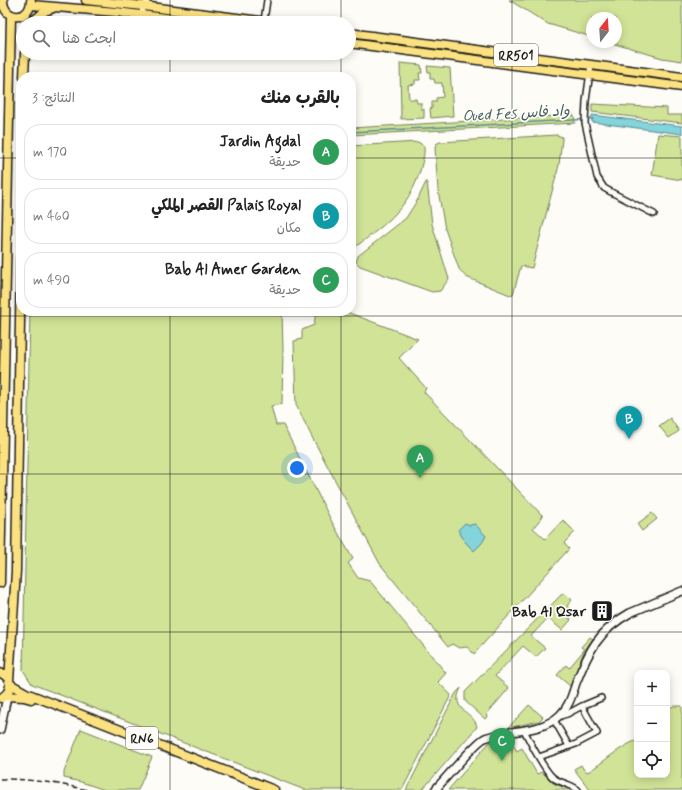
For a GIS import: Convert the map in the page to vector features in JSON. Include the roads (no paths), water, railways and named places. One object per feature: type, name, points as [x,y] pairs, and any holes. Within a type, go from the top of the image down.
[{"type":"main road","points":[[86,0],[145,3],[231,16]]},
{"type":"main road","points":[[2,5],[11,15],[19,16],[29,6],[58,6],[156,16]]},
{"type":"main road","points":[[27,16],[29,6]]},
{"type":"main road","points":[[39,16],[45,11],[58,6]]},
{"type":"main road","points":[[0,583],[11,15]]},
{"type":"main road","name":"RR501","points":[[356,34],[682,78]]},
{"type":"main road","name":"RR501","points":[[356,44],[682,87]]},
{"type":"main road","points":[[24,72],[25,60]]},
{"type":"main road","points":[[7,691],[16,571],[20,316]]},
{"type":"main road","name":"RN6","points":[[0,672],[5,675],[7,691]]},
{"type":"main road","name":"RN6","points":[[7,691],[261,790]]},
{"type":"main road","name":"RN6","points":[[7,691],[26,693],[274,790]]},
{"type":"street","points":[[265,16],[267,0]]},
{"type":"street","points":[[142,14],[145,3]]},
{"type":"street","points":[[591,65],[585,123],[597,177],[604,188],[654,214]]},
{"type":"street","points":[[557,718],[565,710],[569,702],[590,651],[606,631],[622,617],[682,591]]},
{"type":"street","points":[[0,730],[7,691]]},
{"type":"street","points":[[435,790],[484,738],[544,725],[601,698]]},
{"type":"street","points":[[539,757],[576,744],[597,733],[582,706]]},
{"type":"street","points":[[557,718],[569,746]]},
{"type":"street","points":[[524,730],[552,777],[578,790]]},
{"type":"water","points":[[592,115],[682,126],[682,134],[592,122]]},
{"type":"water","points":[[465,523],[470,525],[475,524],[486,536],[482,543],[474,551],[466,543],[458,530]]},
{"type":"waterway","name":"Oued Fes واد فاس","points":[[356,132],[593,119]]},
{"type":"railway","points":[[0,779],[44,782],[87,790]]},
{"type":"place","name":"Palais Royal القصر الملكي","points":[[629,439]]},
{"type":"place","name":"Jardin Agdal","points":[[420,478]]},
{"type":"place","name":"Bab Al Qsar","points":[[602,611]]},
{"type":"place","name":"Bab Al Amer Garden","points":[[502,761]]}]
